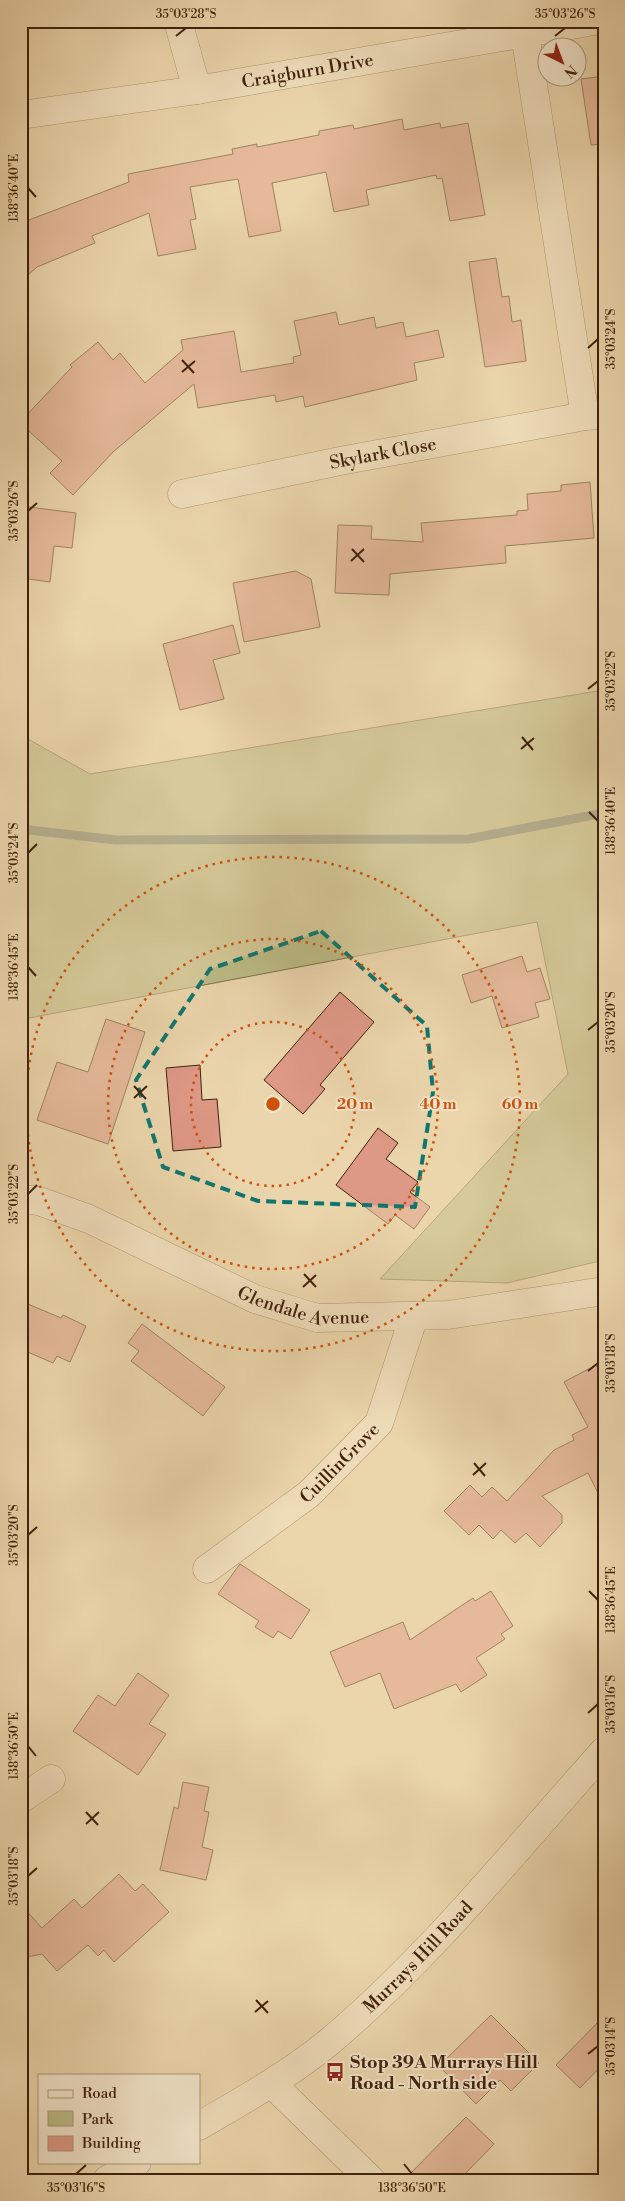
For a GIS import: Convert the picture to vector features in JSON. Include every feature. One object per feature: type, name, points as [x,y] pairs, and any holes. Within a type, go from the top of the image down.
[{"type":"street","points":[[178,21],[196,90]]},
{"type":"street","name":"Craigburn Drive","points":[[21,115],[196,90],[594,21]]},
{"type":"street","name":"Skylark Close","points":[[182,494],[340,461],[594,416],[525,34]]},
{"type":"street","name":"Glendale Avenue","points":[[21,1198],[39,1201],[89,1219],[254,1299],[317,1318],[448,1315],[604,1291]]},
{"type":"street","name":"CuillinGrove","points":[[207,1569],[309,1494],[379,1423],[414,1316]]},
{"type":"street","name":"Murrays Hill Road","points":[[200,2125],[272,2084],[328,2042],[416,1961],[604,1751]]},
{"type":"street","points":[[21,1799],[51,1779]]},
{"type":"street","points":[[272,2084],[371,2180]]},
{"type":"street","points":[[107,2180],[134,2164]]},
{"type":"highlighted area","points":[[321,931],[427,1026],[433,1092],[415,1207],[258,1201],[163,1167],[136,1080],[210,969]]},
{"type":"green space","points":[[604,690],[604,1260],[507,1283],[380,1279],[568,1074],[537,922],[24,1019],[21,1018],[21,735],[90,774]]},
{"type":"building","points":[[604,76],[604,144],[591,145],[582,88],[588,88],[588,78]]},
{"type":"building","points":[[402,119],[404,130],[440,123],[441,128],[468,123],[485,215],[450,221],[442,178],[437,179],[436,175],[366,190],[369,205],[334,212],[326,172],[272,183],[281,231],[249,237],[238,179],[190,187],[196,219],[190,220],[196,249],[158,256],[149,213],[92,236],[95,243],[37,267],[21,281],[21,223],[129,182],[128,174],[233,154],[232,149],[257,144],[257,147],[319,135],[319,131],[353,125],[354,129]]},
{"type":"building","points":[[496,258],[502,297],[509,296],[512,322],[521,320],[526,361],[485,367],[469,262]]},
{"type":"building","points":[[336,312],[339,325],[374,317],[376,328],[403,322],[406,337],[438,330],[444,357],[414,363],[417,380],[305,407],[303,396],[276,402],[275,395],[198,408],[194,384],[113,452],[73,495],[50,473],[62,461],[21,424],[21,421],[72,367],[70,365],[98,342],[113,360],[120,353],[145,383],[183,350],[181,340],[234,331],[241,372],[294,363],[293,357],[301,355],[294,321]]},
{"type":"building","points":[[590,482],[594,538],[505,546],[506,563],[390,574],[389,595],[335,593],[338,525],[372,526],[371,539],[423,542],[421,523],[517,515],[517,511],[528,510],[527,494],[561,491],[561,485]]},
{"type":"building","points":[[21,506],[76,513],[72,548],[54,546],[50,582],[22,578],[26,552],[21,552]]},
{"type":"building","points":[[296,571],[311,579],[320,627],[244,642],[233,583]]},
{"type":"building","points":[[233,625],[240,653],[213,660],[224,699],[180,710],[163,644]]},
{"type":"building","points":[[522,956],[527,972],[540,968],[550,999],[535,1003],[539,1017],[502,1028],[492,996],[471,1003],[462,975]]},
{"type":"building","points":[[340,992],[374,1022],[320,1085],[325,1089],[303,1114],[264,1080]]},
{"type":"building","points":[[106,1019],[145,1032],[108,1144],[37,1120],[57,1062],[88,1072]]},
{"type":"building","points":[[200,1065],[202,1100],[217,1099],[221,1147],[173,1151],[166,1068]]},
{"type":"building","points":[[378,1128],[398,1143],[386,1159],[418,1182],[410,1192],[430,1207],[414,1229],[395,1215],[388,1224],[336,1185]]},
{"type":"building","points":[[21,1301],[61,1318],[63,1315],[86,1326],[70,1362],[57,1356],[53,1363],[21,1349]]},
{"type":"building","points":[[142,1324],[225,1387],[203,1416],[131,1361],[139,1351],[128,1343]]},
{"type":"building","points":[[596,1365],[604,1379],[604,1505],[588,1473],[542,1496],[562,1515],[562,1523],[540,1547],[526,1533],[515,1543],[501,1530],[493,1539],[479,1525],[469,1535],[444,1511],[470,1485],[482,1497],[492,1487],[507,1501],[554,1450],[574,1440],[572,1435],[588,1427],[564,1382]]},
{"type":"building","points":[[240,1564],[310,1610],[291,1639],[278,1631],[273,1638],[255,1627],[259,1621],[218,1594]]},
{"type":"building","points":[[491,1591],[513,1626],[501,1634],[505,1639],[476,1658],[487,1675],[461,1692],[456,1684],[394,1709],[380,1673],[345,1687],[330,1652],[403,1622],[410,1640],[473,1598],[475,1601]]},
{"type":"building","points":[[138,1673],[169,1695],[149,1724],[166,1734],[138,1775],[73,1731],[98,1695],[115,1706]]},
{"type":"building","points":[[183,1782],[209,1787],[204,1811],[209,1812],[202,1847],[213,1850],[206,1880],[160,1870],[174,1807],[178,1809]]},
{"type":"building","points":[[119,1874],[135,1891],[143,1884],[169,1912],[114,1962],[104,1950],[98,1956],[88,1945],[57,1971],[42,1954],[21,1958],[21,1905],[42,1928],[74,1899],[82,1908]]},
{"type":"building","points":[[491,2015],[539,2063],[511,2091],[500,2080],[476,2104],[439,2066]]},
{"type":"building","points":[[604,2016],[604,2063],[580,2088],[556,2065]]},
{"type":"building","points":[[466,2117],[494,2144],[459,2180],[404,2180]]},
{"type":"waterway","points":[[21,829],[116,840],[468,839],[604,813]]},
{"type":"place","name":"Stop 39A Murrays Hill Road - North side","points":[[335,2072]]}]
